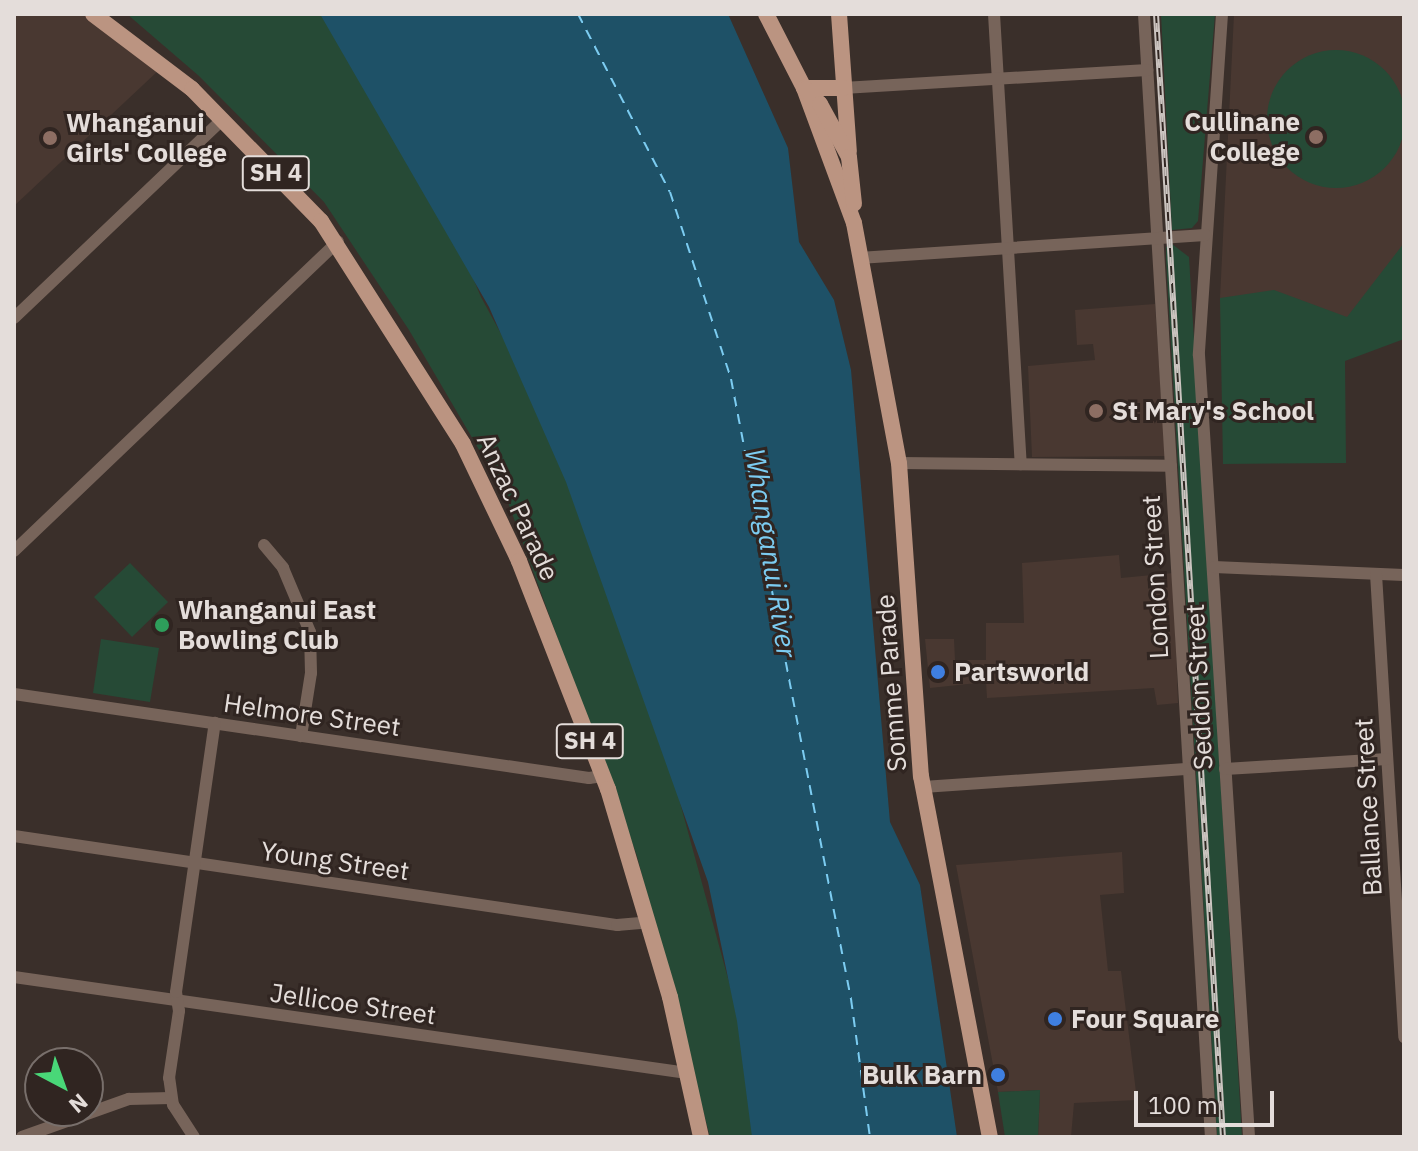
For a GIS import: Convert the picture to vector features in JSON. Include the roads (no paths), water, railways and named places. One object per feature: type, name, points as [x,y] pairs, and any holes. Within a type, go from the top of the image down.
[{"type":"main road","name":"Anzac Parade","points":[[93,14],[170,69],[223,119],[338,241],[463,444],[491,499],[603,776],[649,922],[701,1137]]},
{"type":"main road","name":"Somme Parade","points":[[766,14],[804,88],[854,223]]},
{"type":"main road","points":[[839,14],[849,157]]},
{"type":"main road","name":"Somme Parade","points":[[804,88],[837,132],[849,157],[859,258],[899,463],[923,787],[990,1137]]},
{"type":"main road","points":[[804,88],[843,88]]},
{"type":"main road","points":[[839,177],[837,132],[843,88]]},
{"type":"street","points":[[994,14],[1021,464]]},
{"type":"street","name":"London Street","points":[[1144,14],[1211,1137]]},
{"type":"street","name":"Seddon Street","points":[[1222,14],[1199,355],[1249,1137]]},
{"type":"street","points":[[843,88],[1147,70]]},
{"type":"street","points":[[14,318],[223,119]]},
{"type":"street","points":[[859,258],[1205,235]]},
{"type":"street","points":[[14,551],[338,241]]},
{"type":"street","points":[[899,463],[1171,466]]},
{"type":"street","points":[[264,545],[283,568],[310,632],[311,673],[301,736]]},
{"type":"street","points":[[1214,567],[1404,575]]},
{"type":"street","name":"Ballance Street","points":[[1376,574],[1404,1037]]},
{"type":"street","name":"Helmore Street","points":[[14,694],[589,778],[603,776]]},
{"type":"street","points":[[194,1137],[171,1098],[177,1001],[215,723]]},
{"type":"street","points":[[1225,769],[1387,759]]},
{"type":"street","points":[[923,787],[1189,769]]},
{"type":"street","name":"Young Street","points":[[14,836],[617,925],[649,922]]},
{"type":"street","name":"Jellicoe Street","points":[[14,977],[687,1073]]},
{"type":"street","points":[[22,1137],[129,1099],[171,1098]]},
{"type":"water","name":"Whanganui River","points":[[320,14],[728,14],[788,148],[799,242],[834,300],[851,370],[890,822],[920,885],[957,1137],[752,1137],[737,1021],[708,882],[566,482],[489,307]]},
{"type":"railway","points":[[1156,14],[1223,1137]]},
{"type":"place","name":"Cullinane College","points":[[1316,137]]},
{"type":"place","name":"Whanganui Girls' College","points":[[50,138]]},
{"type":"place","name":"St Mary's School","points":[[1096,411]]},
{"type":"place","name":"Whanganui East Bowling Club","points":[[162,625]]},
{"type":"place","name":"Partsworld","points":[[938,672]]},
{"type":"place","name":"Four Square","points":[[1055,1019]]},
{"type":"place","name":"Bulk Barn","points":[[998,1075]]}]
